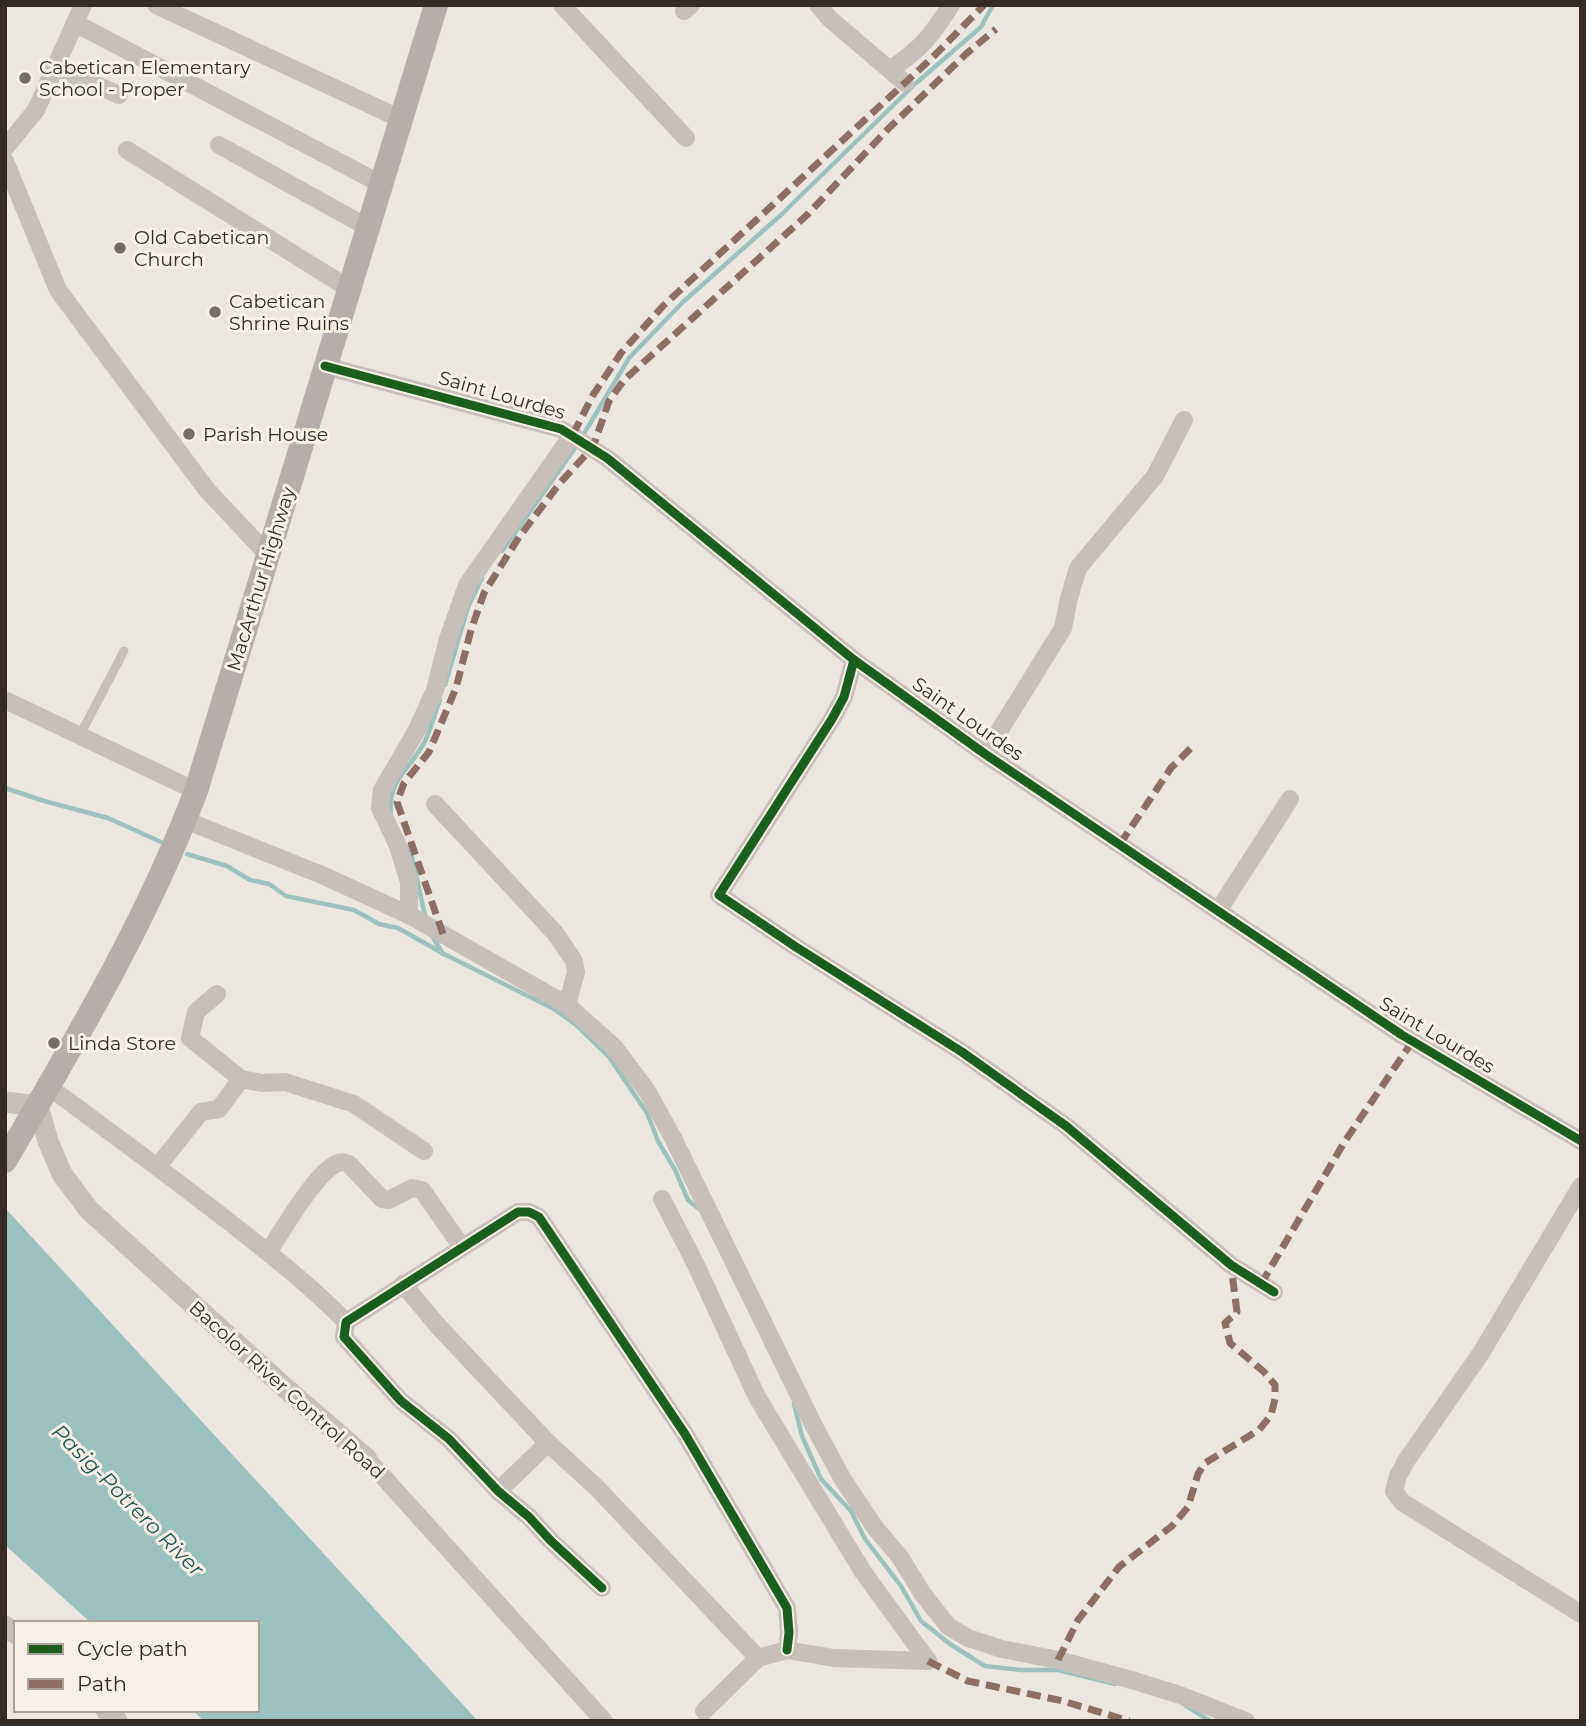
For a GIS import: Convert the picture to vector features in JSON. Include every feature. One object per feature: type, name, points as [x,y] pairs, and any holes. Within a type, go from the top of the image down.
[{"type":"main road","name":"MacArthur Highway","points":[[5,1161],[141,919],[196,791],[436,5]]},
{"type":"street","points":[[5,148],[31,117],[83,5]]},
{"type":"street","points":[[156,5],[401,119]]},
{"type":"street","points":[[562,5],[686,138]]},
{"type":"street","points":[[818,5],[839,27],[905,83]]},
{"type":"street","points":[[891,69],[915,53],[951,5]]},
{"type":"street","points":[[75,23],[381,184]]},
{"type":"street","points":[[55,67],[119,95]]},
{"type":"street","points":[[219,145],[367,227]]},
{"type":"street","points":[[127,150],[348,288]]},
{"type":"street","points":[[5,161],[58,290],[206,490],[268,555]]},
{"type":"street","name":"Saint Lourdes","points":[[326,366],[529,419],[579,438],[854,660],[985,754],[1402,1035],[1581,1141]]},
{"type":"street","points":[[985,754],[1063,628],[1079,568],[1155,476],[1184,420]]},
{"type":"street","points":[[414,918],[409,882],[398,846],[380,808],[382,790],[417,730],[435,690],[467,585],[579,438]]},
{"type":"street","points":[[854,660],[844,696],[832,719],[719,895],[962,1052],[1066,1126],[1231,1265],[1274,1292]]},
{"type":"street","points":[[5,700],[196,791]]},
{"type":"street","points":[[1218,911],[1290,799]]},
{"type":"street","points":[[435,804],[555,933],[574,961],[576,972],[567,1005]]},
{"type":"street","points":[[185,820],[322,875],[438,930],[567,1005],[614,1047],[647,1091],[672,1136],[842,1478],[948,1626],[979,1642],[1135,1681],[1246,1721]]},
{"type":"street","points":[[217,994],[196,1012],[190,1038],[241,1079],[262,1083],[285,1082],[354,1104],[424,1151]]},
{"type":"street","points":[[158,1166],[201,1112],[219,1109],[241,1079]]},
{"type":"street","points":[[5,1102],[43,1096],[158,1166],[268,1252],[346,1322]]},
{"type":"street","name":"Bacolor River Control Road","points":[[43,1096],[48,1141],[62,1174],[89,1210],[283,1386],[368,1459],[604,1721]]},
{"type":"street","points":[[268,1252],[312,1186],[337,1163],[342,1162],[349,1164],[382,1199],[396,1198],[412,1188],[422,1190],[462,1247]]},
{"type":"street","points":[[1581,1186],[1481,1353],[1406,1461],[1394,1491],[1402,1502],[1581,1614]]},
{"type":"street","points":[[662,1199],[757,1397],[863,1572],[928,1661],[834,1658],[787,1650],[758,1658],[704,1712]]},
{"type":"street","points":[[602,1588],[529,1517],[498,1491],[449,1439],[401,1401],[344,1337],[346,1322],[518,1212],[529,1212],[539,1217],[685,1434],[787,1608],[787,1650]]},
{"type":"street","points":[[403,1284],[438,1326],[548,1443],[597,1488],[758,1658]]},
{"type":"street","points":[[498,1491],[548,1443]]},
{"type":"lane","points":[[80,735],[124,651]]},
{"type":"water","name":"Pasig-Potrero River","points":[[5,1208],[478,1721],[204,1721],[194,1712],[259,1712],[259,1621],[89,1621],[5,1545]]},
{"type":"waterway","points":[[582,437],[629,358],[683,302],[782,214],[915,84],[981,27],[993,5]]},
{"type":"waterway","points":[[502,551],[578,444]]},
{"type":"waterway","points":[[445,685],[468,607],[482,578]]},
{"type":"waterway","points":[[391,814],[396,783],[425,741],[440,700]]},
{"type":"waterway","points":[[5,788],[108,818],[161,842]]},
{"type":"waterway","points":[[407,847],[412,857],[426,920]]},
{"type":"waterway","points":[[187,854],[227,866],[250,880],[269,884],[286,896],[354,910],[379,924],[398,928],[554,1009],[576,1025],[609,1057],[647,1113],[688,1200],[699,1209]]},
{"type":"waterway","points":[[431,934],[443,954]]},
{"type":"waterway","points":[[794,1404],[802,1436],[821,1479],[851,1511],[865,1539],[901,1586],[921,1621],[950,1644],[985,1666],[1058,1670],[1115,1684]]},
{"type":"waterway","points":[[1185,1705],[1210,1721]]},
{"type":"marked path","points":[[573,434],[593,395],[621,353],[663,306],[933,57],[984,5]]},
{"type":"marked path","points":[[443,934],[397,802],[404,783],[429,752],[456,688],[484,593],[519,537],[560,483],[593,447],[609,401],[624,380],[807,215],[888,129],[996,29]]},
{"type":"marked path","points":[[1120,844],[1171,768],[1194,745]]},
{"type":"marked path","points":[[1261,1284],[1345,1141],[1412,1042]]},
{"type":"marked path","points":[[1058,1660],[1078,1620],[1119,1567],[1172,1526],[1188,1507],[1198,1474],[1205,1463],[1259,1430],[1271,1415],[1275,1385],[1230,1343],[1225,1323],[1237,1312],[1231,1265]]},
{"type":"marked path","points":[[928,1661],[968,1681],[1063,1701],[1129,1721]]},
{"type":"cycle path","points":[[325,366],[561,429],[607,458],[854,660],[985,754],[1402,1035],[1581,1141]]},
{"type":"cycle path","points":[[854,660],[844,697],[832,719],[719,895],[962,1052],[1066,1126],[1231,1265],[1274,1292]]},
{"type":"cycle path","points":[[602,1588],[529,1517],[498,1491],[449,1439],[401,1401],[344,1337],[346,1322],[518,1212],[529,1212],[539,1217],[685,1434],[787,1608],[787,1650]]},
{"type":"place","name":"Cabetican Elementary School - Proper","points":[[25,78]]},
{"type":"place","name":"Old Cabetican Church","points":[[120,248]]},
{"type":"place","name":"Cabetican Shrine Ruins","points":[[215,312]]},
{"type":"place","name":"Parish House","points":[[189,434]]},
{"type":"place","name":"Linda Store","points":[[54,1043]]}]
